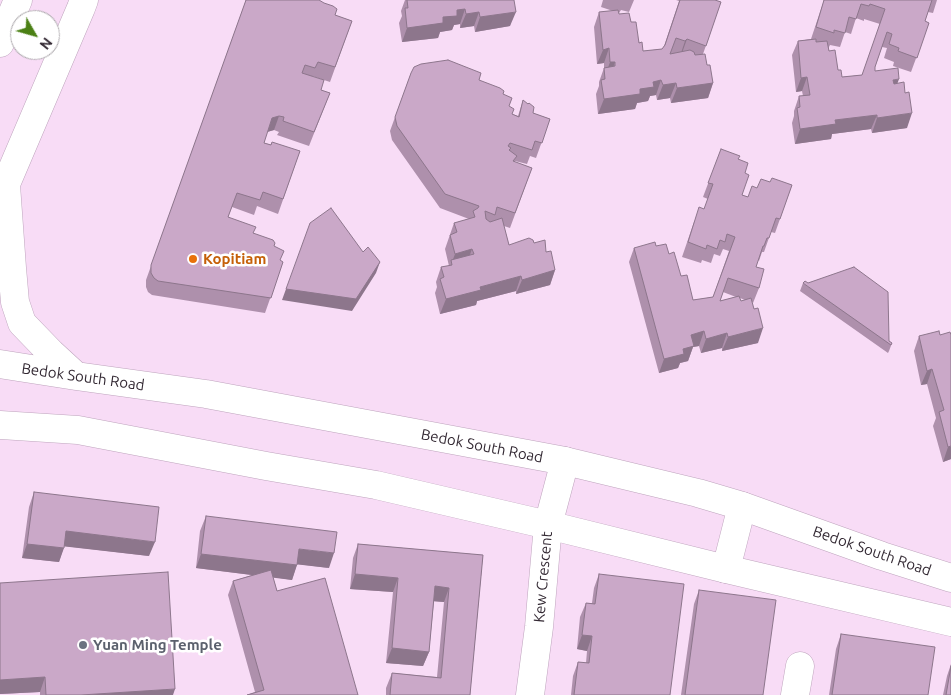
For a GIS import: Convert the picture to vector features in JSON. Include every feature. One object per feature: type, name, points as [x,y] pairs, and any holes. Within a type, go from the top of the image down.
[{"type":"main road","points":[[0,43],[18,0]]},
{"type":"main road","points":[[76,376],[22,323],[15,302],[3,192],[84,0]]},
{"type":"main road","name":"Bedok South Road","points":[[0,364],[206,394],[565,461],[698,493],[742,506],[882,556],[951,578]]},
{"type":"main road","points":[[0,425],[78,430],[376,485],[548,524],[726,569],[951,622]]},
{"type":"main road","points":[[0,444],[22,438],[78,430]]},
{"type":"main road","name":"Kew Crescent","points":[[530,695],[539,627],[548,524],[565,461]]},
{"type":"main road","points":[[726,569],[742,506]]},
{"type":"main road","points":[[795,695],[800,666]]},
{"type":"building","points":[[246,0],[319,0],[337,9],[335,15],[352,21],[335,67],[318,62],[315,68],[305,65],[302,73],[324,80],[321,90],[330,93],[314,132],[283,121],[284,117],[272,118],[264,143],[271,145],[272,142],[300,151],[283,199],[263,192],[260,200],[237,193],[228,217],[256,227],[253,233],[273,240],[274,246],[284,251],[280,260],[283,262],[271,298],[158,281],[151,273],[151,265]]},
{"type":"building","points":[[407,0],[514,0],[516,12],[480,17],[479,12],[466,14],[465,9],[457,10],[457,16],[443,17],[443,23],[407,28],[405,8],[408,8]]},
{"type":"building","points":[[680,0],[715,0],[721,2],[706,46],[687,39],[685,41],[676,38],[670,54],[690,50],[695,55],[705,54],[707,65],[710,65],[713,83],[677,88],[676,83],[663,85],[661,80],[653,82],[654,87],[640,89],[640,94],[604,99],[601,80],[605,79],[604,68],[615,66],[615,62],[610,62],[609,48],[603,50],[599,12],[618,10],[619,14],[629,13],[631,22],[636,22],[639,43],[642,42],[643,51],[662,49]]},
{"type":"building","points":[[824,0],[932,0],[925,21],[929,23],[917,58],[898,51],[899,48],[889,44],[892,34],[887,32],[875,67],[875,71],[898,68],[899,79],[893,80],[894,84],[904,82],[905,93],[909,92],[912,113],[877,118],[877,115],[835,120],[836,124],[800,129],[797,108],[800,107],[799,96],[810,95],[807,77],[801,78],[798,41],[816,39],[816,42],[827,41],[829,51],[835,50],[838,70],[841,70],[842,77],[862,75],[885,9],[870,4],[869,6],[861,4],[856,19],[849,17],[845,33],[834,30],[834,33],[816,27]]},
{"type":"building","points":[[448,60],[481,73],[479,80],[504,91],[503,94],[512,98],[509,106],[514,109],[512,114],[519,117],[523,100],[534,107],[533,113],[550,119],[542,143],[535,141],[532,150],[510,143],[508,146],[511,148],[509,150],[517,156],[513,161],[532,168],[515,213],[497,207],[495,215],[485,211],[486,219],[490,222],[502,218],[509,245],[529,238],[534,243],[545,240],[546,252],[551,251],[555,270],[522,280],[521,276],[480,287],[481,290],[446,299],[440,279],[444,277],[441,267],[452,265],[451,260],[474,254],[472,249],[455,254],[450,235],[457,232],[454,223],[475,217],[473,211],[479,206],[445,194],[397,126],[395,117],[414,67],[421,64]]},
{"type":"building","points":[[721,149],[740,156],[738,159],[748,163],[745,173],[749,175],[742,195],[748,197],[752,186],[757,188],[761,179],[770,182],[772,178],[792,185],[780,219],[776,218],[756,267],[764,269],[759,288],[728,278],[720,301],[739,296],[741,301],[751,298],[754,309],[758,308],[763,328],[728,337],[727,333],[706,339],[704,331],[691,335],[694,346],[683,349],[684,354],[664,359],[634,248],[655,242],[656,246],[666,244],[669,254],[674,252],[681,276],[687,275],[693,300],[713,297],[735,237],[727,234],[725,242],[720,240],[717,249],[707,245],[706,249],[688,242],[699,207],[704,209],[713,184],[708,183]]},
{"type":"building","points":[[331,208],[363,252],[368,247],[380,262],[356,299],[286,289],[310,223]]},
{"type":"building","points":[[854,267],[888,292],[889,341],[892,343],[891,345],[803,283]]},
{"type":"building","points":[[939,331],[940,335],[950,332],[951,335],[951,446],[948,447],[939,412],[944,410],[932,369],[927,371],[919,336]]},
{"type":"building","points":[[34,492],[159,507],[155,542],[66,531],[64,548],[27,544]]},
{"type":"building","points":[[206,516],[337,532],[334,553],[299,549],[297,565],[201,554]]},
{"type":"building","points":[[358,544],[483,555],[470,695],[390,695],[392,673],[441,678],[449,588],[435,586],[429,652],[392,648],[398,578],[355,574]]},
{"type":"building","points":[[271,570],[277,591],[325,578],[358,695],[247,695],[264,690],[233,581]]},
{"type":"building","name":"Yuan Ming Temple","points":[[168,572],[175,689],[81,695],[46,695],[45,677],[0,680],[0,583]]},
{"type":"building","points":[[599,574],[684,584],[670,695],[574,695],[578,662],[589,663],[592,636],[582,635],[586,603],[595,604]]},
{"type":"building","points":[[699,590],[776,600],[763,695],[685,695]]},
{"type":"building","points":[[841,634],[935,647],[928,695],[832,695]]},
{"type":"building","points":[[951,666],[951,695],[946,695]]},
{"type":"place","name":"Kopitiam","points":[[193,259]]},
{"type":"place","name":"Yuan Ming Temple","points":[[83,645]]}]
